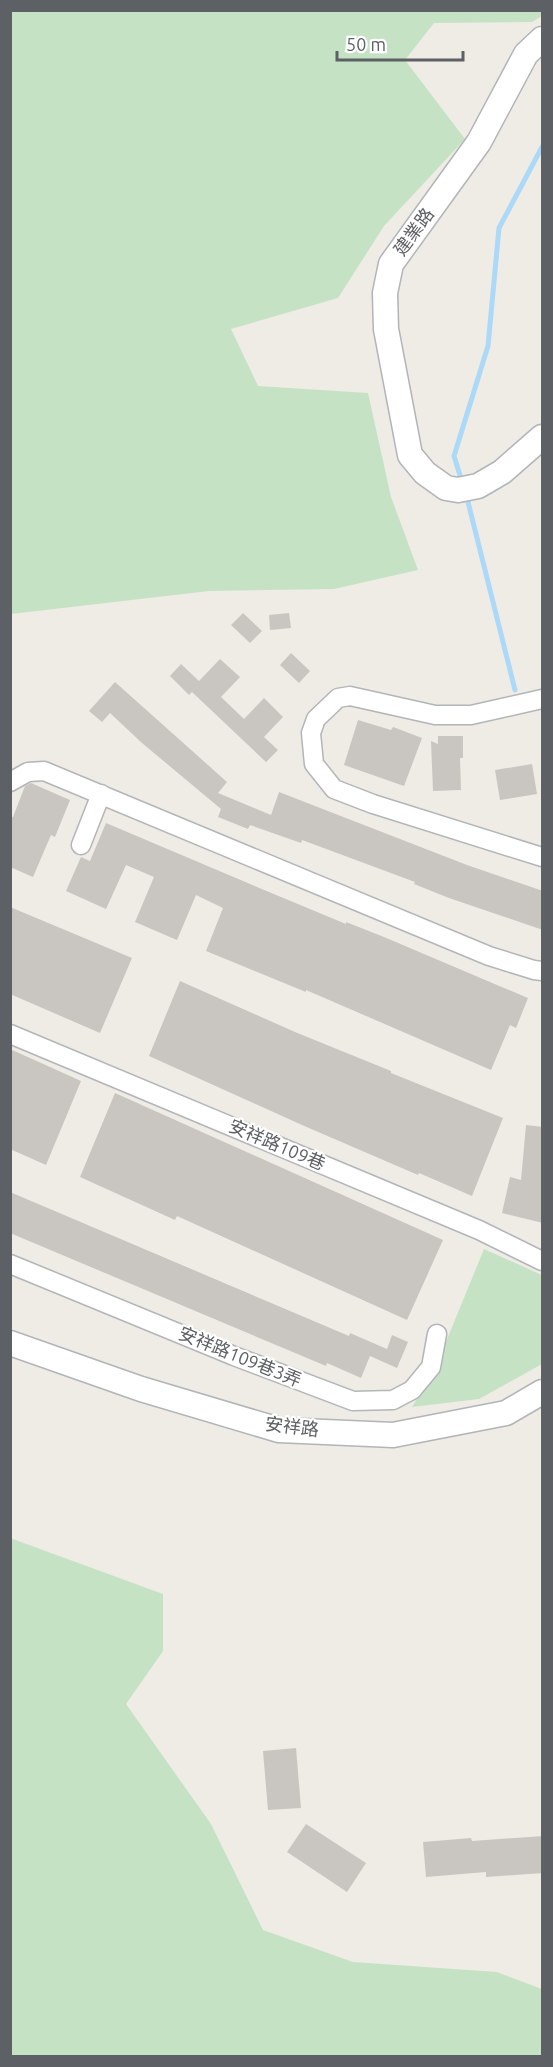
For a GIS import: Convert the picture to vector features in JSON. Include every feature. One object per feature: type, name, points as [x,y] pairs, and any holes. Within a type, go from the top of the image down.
[{"type":"street","name":"建業路","points":[[543,39],[526,54],[479,142],[391,264],[385,293],[386,329],[410,455],[425,473],[446,488],[458,490],[478,486],[502,472],[543,437]]},
{"type":"street","points":[[543,699],[471,715],[435,715],[350,696],[338,698],[316,719],[311,733],[314,765],[334,789],[373,804],[543,857]]},
{"type":"street","points":[[10,782],[28,772],[44,771],[489,956],[543,971]]},
{"type":"street","points":[[81,845],[101,794]]},
{"type":"street","name":"安祥路109巷","points":[[10,1034],[479,1230],[543,1261]]},
{"type":"street","name":"安祥路109巷3弄","points":[[10,1264],[234,1356],[353,1401],[393,1400],[412,1390],[431,1367],[437,1334]]},
{"type":"street","name":"安祥路","points":[[10,1343],[141,1389],[279,1430],[393,1435],[506,1413],[543,1392]]},
{"type":"green space","points":[[10,11],[542,11],[542,16],[532,22],[434,23],[405,60],[465,139],[384,226],[338,298],[231,329],[258,386],[368,393],[391,497],[418,570],[334,589],[209,591],[11,614]]},
{"type":"green space","points":[[484,1249],[542,1275],[542,1364],[479,1399],[412,1407],[434,1371]]},
{"type":"green space","points":[[10,1538],[163,1594],[163,1651],[126,1704],[211,1824],[263,1930],[353,1962],[497,1972],[542,1989],[542,2056],[11,2056]]},
{"type":"building","points":[[243,613],[262,631],[250,643],[231,625]]},
{"type":"building","points":[[289,613],[291,628],[270,630],[269,615]]},
{"type":"building","points":[[291,653],[310,671],[299,683],[280,665]]},
{"type":"building","points":[[220,659],[240,677],[221,697],[244,719],[264,698],[283,717],[264,737],[278,750],[266,762],[192,692],[189,695],[170,676],[181,664],[199,681]]},
{"type":"building","points":[[115,682],[227,782],[218,793],[271,815],[279,792],[467,865],[543,891],[543,930],[449,898],[414,884],[415,882],[302,840],[301,843],[250,825],[248,829],[218,817],[221,809],[110,713],[102,722],[89,711]]},
{"type":"building","points":[[358,720],[391,730],[393,727],[422,738],[404,786],[344,765]]},
{"type":"building","points":[[438,736],[463,736],[463,758],[460,758],[461,790],[433,791],[431,741],[438,744]]},
{"type":"building","points":[[532,764],[537,794],[500,800],[495,770]]},
{"type":"building","points":[[31,783],[70,800],[55,837],[51,835],[33,877],[10,867],[10,817],[13,817],[25,786]]},
{"type":"building","points":[[106,823],[528,998],[516,1028],[510,1025],[491,1070],[306,990],[306,992],[206,951],[223,908],[196,895],[177,940],[135,922],[154,877],[126,865],[106,909],[66,891],[81,857],[90,861]]},
{"type":"building","points":[[10,907],[132,958],[100,1033],[10,994]]},
{"type":"building","points":[[180,981],[391,1071],[391,1073],[503,1118],[472,1196],[302,1125],[149,1056]]},
{"type":"building","points":[[10,1049],[81,1081],[46,1165],[10,1149]]},
{"type":"building","points":[[115,1093],[443,1240],[407,1320],[177,1216],[175,1220],[80,1177]]},
{"type":"building","points":[[526,1125],[543,1127],[543,1223],[502,1213],[510,1177],[521,1180]]},
{"type":"building","points":[[10,1192],[349,1336],[350,1333],[387,1349],[392,1335],[408,1342],[397,1368],[370,1356],[361,1378],[327,1363],[326,1366],[10,1233]]},
{"type":"building","points":[[296,1748],[301,1808],[268,1810],[263,1751]]},
{"type":"building","points":[[306,1824],[366,1863],[347,1892],[287,1852]]},
{"type":"building","points":[[543,1836],[543,1873],[486,1877],[486,1872],[426,1877],[423,1842]]},
{"type":"waterway","points":[[462,482],[454,456],[488,346],[499,228],[542,147]]},
{"type":"waterway","points":[[466,494],[515,690]]}]
